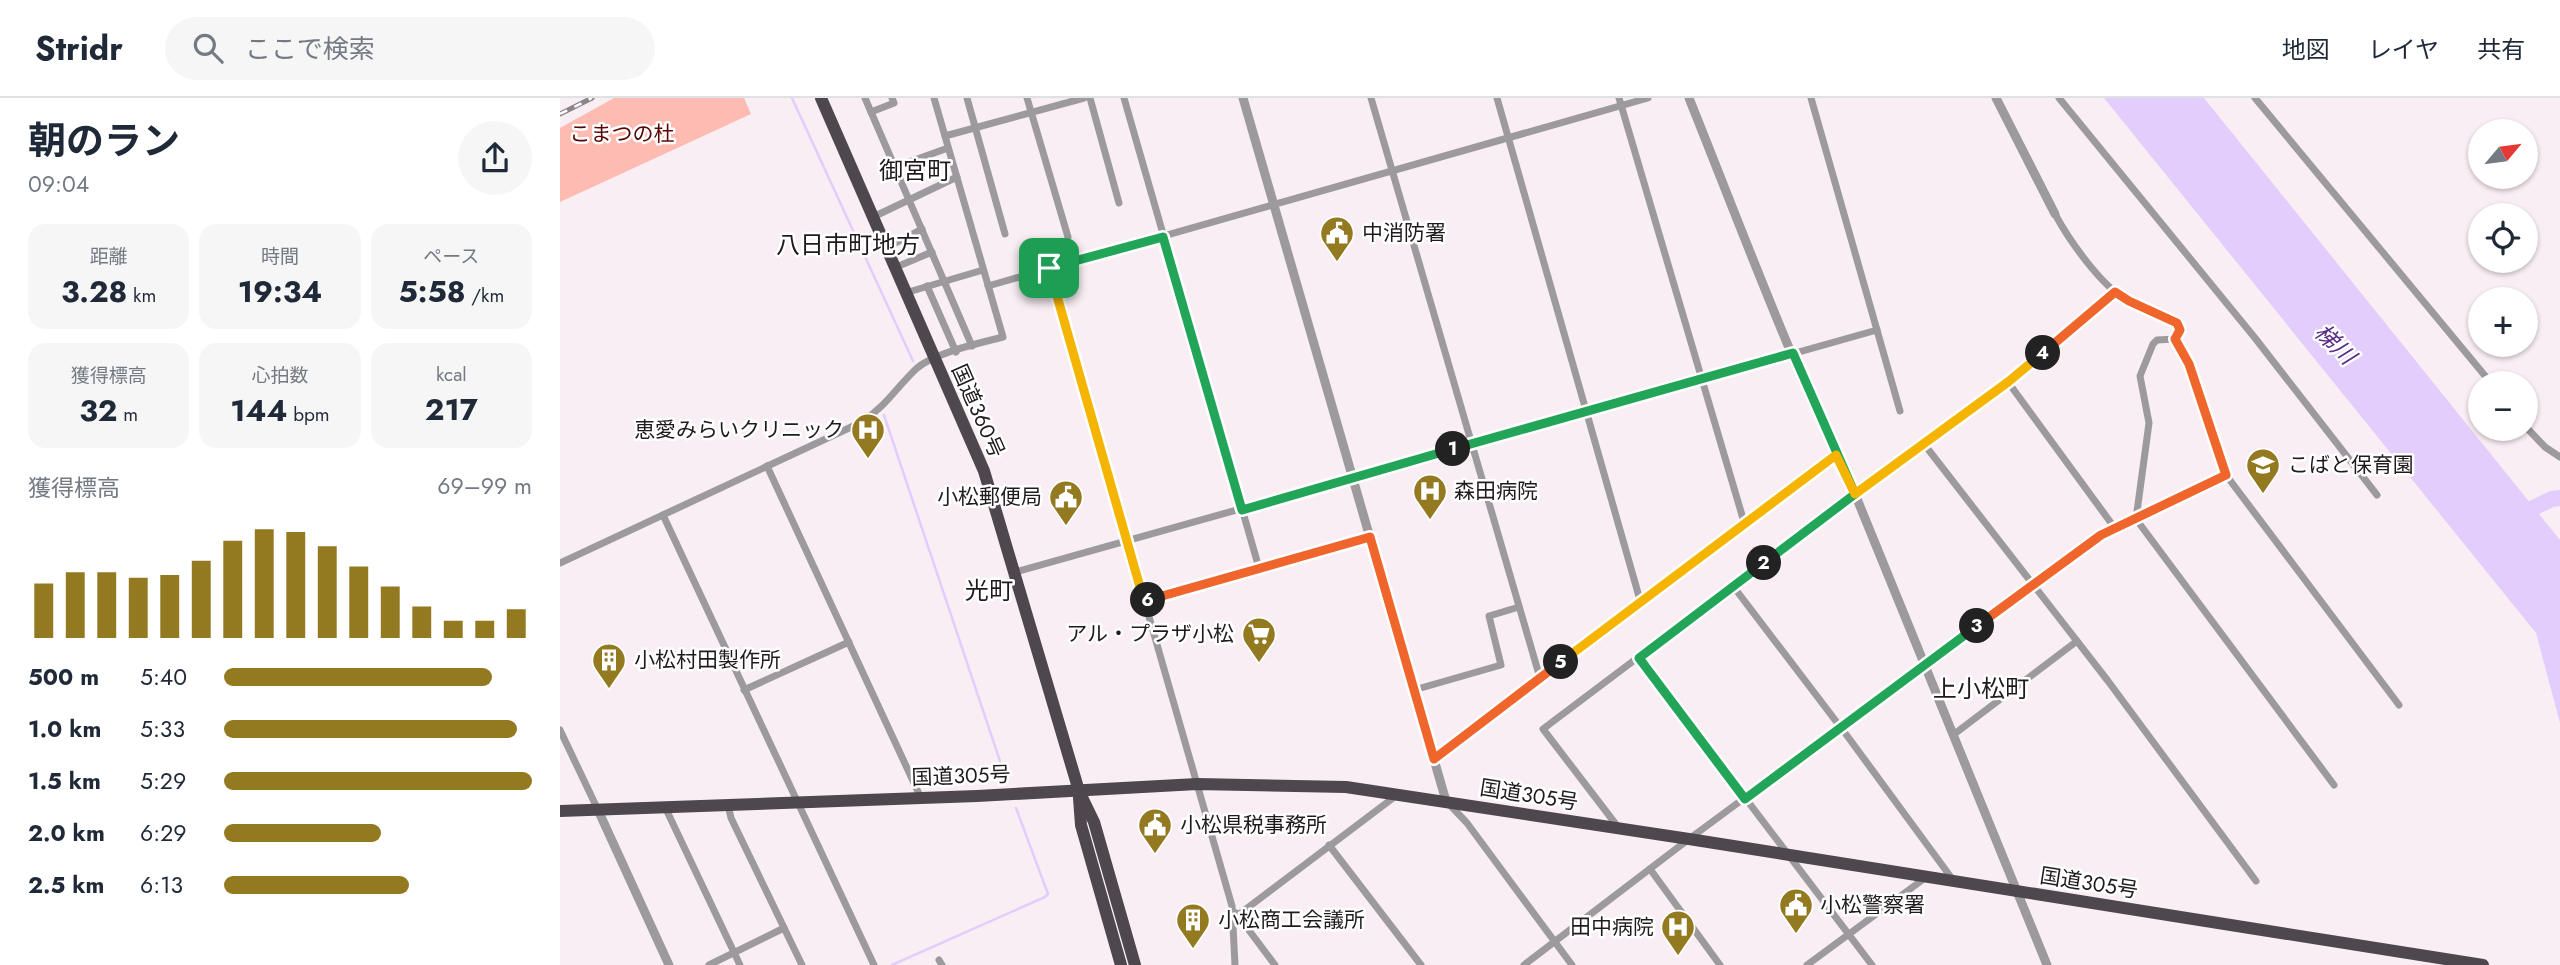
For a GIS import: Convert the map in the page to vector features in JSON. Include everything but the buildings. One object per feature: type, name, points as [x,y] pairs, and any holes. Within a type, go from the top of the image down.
[{"type":"highway","name":"国道360号","points":[[821,98],[984,471],[1079,791],[1094,822],[1135,965]]},
{"type":"highway","name":"国道305号","points":[[560,811],[1079,791],[1197,783],[1346,787],[1925,878],[1954,880],[2483,965]]},
{"type":"highway","name":"国道360号","points":[[1079,791],[1081,825],[1121,965]]},
{"type":"street","points":[[864,98],[972,346]]},
{"type":"street","points":[[871,112],[894,103],[892,98]]},
{"type":"street","points":[[560,563],[876,413],[918,368],[933,359],[1003,337],[934,98]]},
{"type":"street","points":[[967,98],[1005,234]]},
{"type":"street","points":[[1027,98],[1068,237]]},
{"type":"street","points":[[945,136],[1084,98]]},
{"type":"street","points":[[1090,98],[1118,203]]},
{"type":"street","points":[[1124,98],[1259,568]]},
{"type":"street","points":[[1243,98],[1446,801],[1467,823],[1572,965]]},
{"type":"street","points":[[1371,98],[1540,678]]},
{"type":"street","points":[[1497,98],[1640,600]]},
{"type":"street","points":[[988,286],[1392,172],[1620,102],[1648,98]]},
{"type":"street","points":[[1689,98],[1793,353],[1855,494],[2047,965]]},
{"type":"street","points":[[1811,98],[1900,411]]},
{"type":"street","points":[[1996,98],[2055,214],[2075,247],[2115,292],[2177,323],[2180,330],[2175,339]]},
{"type":"street","points":[[2059,98],[2255,338],[2377,495]]},
{"type":"street","points":[[2255,98],[2481,371]]},
{"type":"street","points":[[1620,102],[1744,522]]},
{"type":"street","points":[[895,167],[948,148]]},
{"type":"street","points":[[873,217],[957,177]]},
{"type":"street","points":[[886,248],[922,229]]},
{"type":"street","points":[[894,268],[932,252]]},
{"type":"street","points":[[1049,268],[1232,906],[1235,965]]},
{"type":"street","points":[[905,293],[983,270]]},
{"type":"street","points":[[926,286],[956,352]]},
{"type":"street","points":[[1620,829],[1544,729],[2008,382],[2115,292]]},
{"type":"street","points":[[1016,572],[1877,330]]},
{"type":"street","points":[[2175,339],[2189,364],[2226,475],[2399,705]]},
{"type":"street","points":[[2175,339],[2157,340],[2153,344],[2140,376],[2149,423],[2136,519],[2334,786]]},
{"type":"street","points":[[2008,382],[2114,527]]},
{"type":"street","points":[[2538,440],[2560,457]]},
{"type":"street","points":[[1924,444],[2034,584],[2256,881]]},
{"type":"street","points":[[1434,759],[1640,600],[1836,455]]},
{"type":"street","points":[[767,466],[920,796]]},
{"type":"street","points":[[1524,965],[1840,726],[2114,527],[2226,475]]},
{"type":"street","points":[[663,515],[874,965]]},
{"type":"street","points":[[1144,601],[1370,537]]},
{"type":"street","points":[[1733,586],[1954,880]]},
{"type":"street","points":[[1414,690],[1502,665],[1489,616],[1519,607]]},
{"type":"street","points":[[1953,735],[2077,641]]},
{"type":"street","points":[[744,690],[849,642]]},
{"type":"street","points":[[1639,658],[1872,965]]},
{"type":"street","points":[[560,730],[669,965]]},
{"type":"street","points":[[1238,915],[1396,795]]},
{"type":"street","points":[[728,805],[731,818],[802,965]]},
{"type":"street","points":[[665,807],[740,965]]},
{"type":"street","points":[[1329,845],[1421,965]]},
{"type":"street","points":[[1650,869],[1720,965]]},
{"type":"street","points":[[1807,965],[1925,878]]},
{"type":"street","points":[[1232,906],[1275,965]]},
{"type":"street","points":[[709,965],[784,928]]},
{"type":"green space","name":"こまつの杜","points":[[614,98],[744,98],[751,114],[560,202],[560,128]]},
{"type":"water","name":"梯川","points":[[2104,98],[2204,98],[2468,426],[2468,441],[2480,441],[2560,540],[2560,723],[2536,633]]},
{"type":"waterway","points":[[792,98],[913,361]]},
{"type":"waterway","points":[[884,415],[1006,779]]},
{"type":"waterway","points":[[2516,516],[2552,499],[2560,498]]},
{"type":"waterway","points":[[892,965],[1048,894],[1016,808]]},
{"type":"railway","points":[[560,114],[592,98]]},
{"type":"place","name":"中消防署","points":[[1337,263]]},
{"type":"place","name":"恵愛みらいクリニック","points":[[868,460]]},
{"type":"place","name":"こばと保育園","points":[[2263,495]]},
{"type":"place","name":"森田病院","points":[[1430,521]]},
{"type":"place","name":"小松郵便局","points":[[1066,527]]},
{"type":"place","name":"アル・プラザ小松","points":[[1259,664]]},
{"type":"place","name":"小松村田製作所","points":[[609,690]]},
{"type":"place","name":"小松県税事務所","points":[[1155,855]]},
{"type":"place","name":"小松警察署","points":[[1796,935]]},
{"type":"place","name":"小松商工会議所","points":[[1193,950]]},
{"type":"place","name":"田中病院","points":[[1678,957]]},
{"type":"district","name":"御宮町","points":[[915,170]]},
{"type":"district","name":"八日市町地方","points":[[848,244]]},
{"type":"district","name":"光町","points":[[989,590]]},
{"type":"district","name":"上小松町","points":[[1981,688]]},
{"type":"route","points":[[1049,268],[1144,601],[1370,537],[1434,759],[1640,600],[1836,455],[1855,494],[2008,382],[2115,292],[2167,317],[2180,327],[2175,339],[2189,364],[2226,475],[2114,527],[2084,547],[1745,799],[1639,658],[1855,494],[1793,353],[1242,510],[1163,237],[1049,268]]}]
